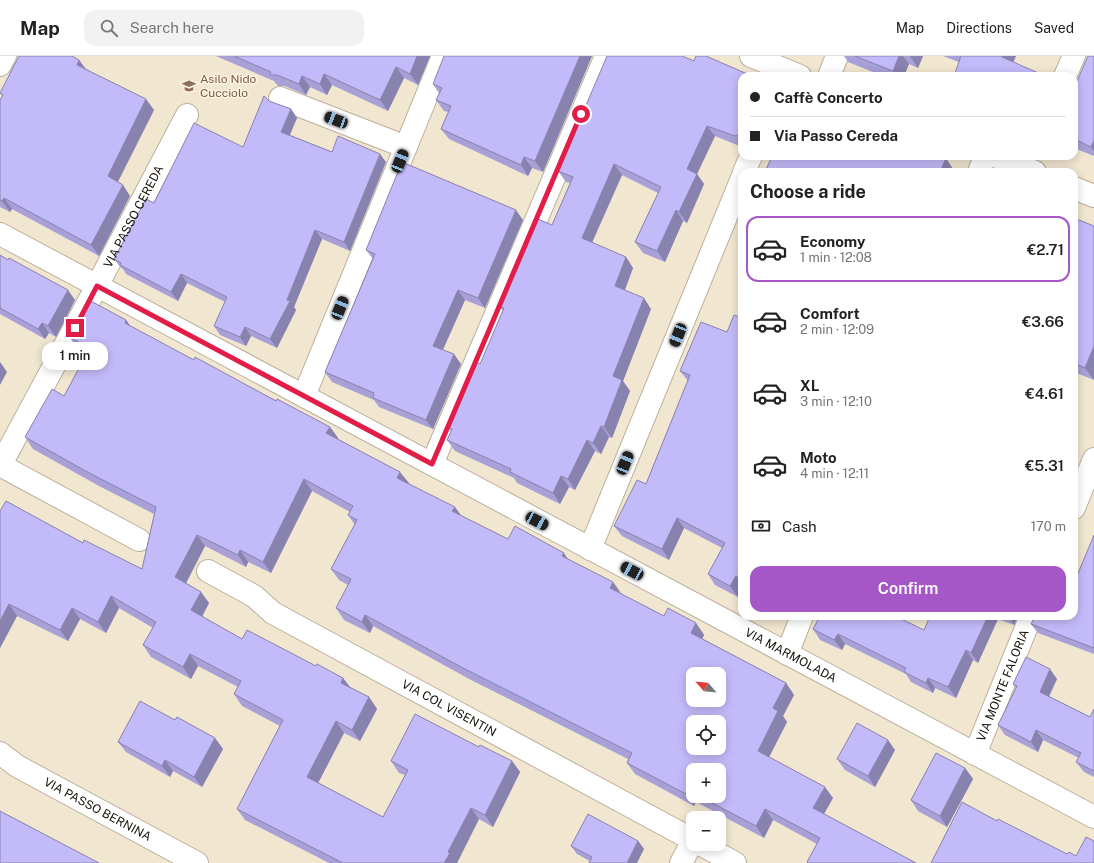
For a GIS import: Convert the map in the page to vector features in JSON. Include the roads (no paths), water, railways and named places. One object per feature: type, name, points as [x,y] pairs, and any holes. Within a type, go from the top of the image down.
[{"type":"street","points":[[0,65],[5,56]]},
{"type":"street","points":[[304,396],[443,56]]},
{"type":"street","points":[[432,464],[606,56]]},
{"type":"street","points":[[751,56],[786,72]]},
{"type":"street","points":[[831,72],[837,56]]},
{"type":"street","points":[[1067,72],[1074,56]]},
{"type":"street","points":[[280,98],[406,147]]},
{"type":"street","name":"VIA PASSO CEREDA","points":[[139,540],[0,466],[187,115]]},
{"type":"street","points":[[1010,160],[1032,166]]},
{"type":"street","points":[[590,549],[738,188]]},
{"type":"street","points":[[1078,190],[1094,196]]},
{"type":"street","name":"VIA MARMOLADA","points":[[0,234],[1094,817]]},
{"type":"street","points":[[1078,498],[1094,459]]},
{"type":"street","name":"VIA COL VISENTIN","points":[[208,571],[254,596],[273,613],[686,837]]},
{"type":"street","points":[[787,654],[800,620]]},
{"type":"street","name":"VIA MONTE FALORIA","points":[[975,754],[1029,620]]},
{"type":"street","name":"VIA PASSO BERNINA","points":[[0,753],[17,766],[197,863]]},
{"type":"street","points":[[681,863],[688,851]]},
{"type":"street","points":[[713,851],[735,863]]},
{"type":"place","name":"Asilo Nido Cucciolo","points":[[189,86]]}]
